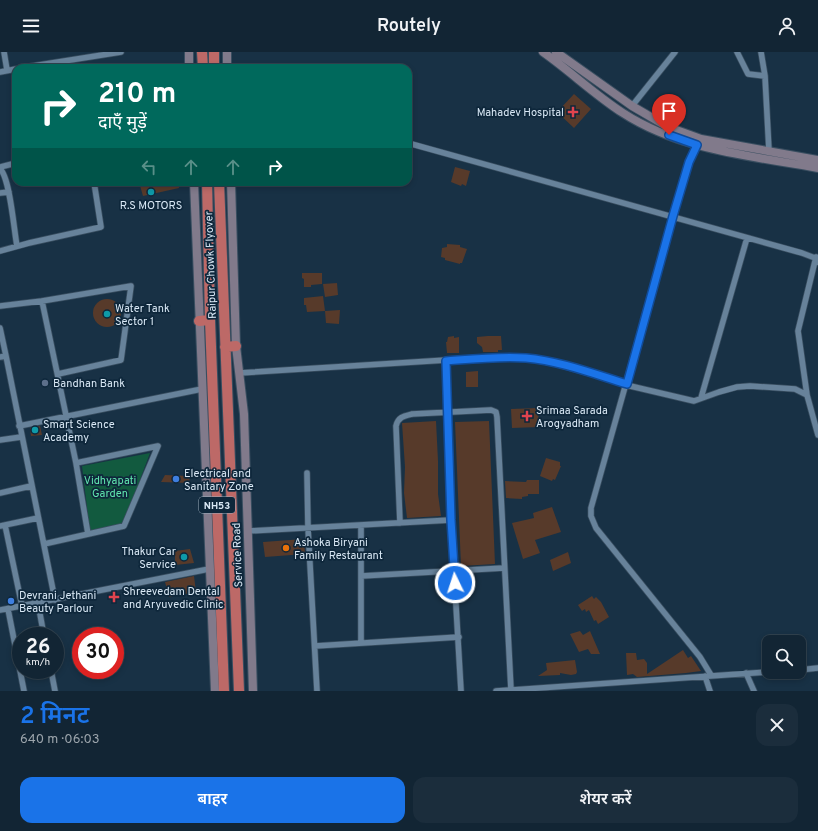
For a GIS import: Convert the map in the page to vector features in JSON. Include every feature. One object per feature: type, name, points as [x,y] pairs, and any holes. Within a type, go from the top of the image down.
[{"type":"highway","points":[[202,52],[203,64]]},
{"type":"highway","points":[[214,52],[214,64]]},
{"type":"highway","name":"Raipur Chowk Flyover","points":[[207,186],[210,320]]},
{"type":"highway","name":"Raipur Chowk Flyover","points":[[219,186],[225,347]]},
{"type":"highway","points":[[199,321],[210,320]]},
{"type":"highway","name":"NH53","points":[[210,320],[224,691]]},
{"type":"highway","points":[[225,347],[236,346]]},
{"type":"highway","name":"NH53","points":[[225,347],[239,691]]},
{"type":"street","points":[[4,52],[7,70]]},
{"type":"street","points":[[45,64],[121,52]]},
{"type":"street","points":[[189,52],[189,64]]},
{"type":"street","points":[[227,52],[227,64]]},
{"type":"street","points":[[543,52],[623,113],[656,130],[697,145],[818,168]]},
{"type":"street","points":[[556,52],[632,106],[668,127],[701,139],[818,160]]},
{"type":"street","points":[[632,106],[675,52]]},
{"type":"street","points":[[737,52],[748,74],[765,76]]},
{"type":"street","points":[[761,52],[765,76],[769,151]]},
{"type":"street","points":[[0,71],[12,69]]},
{"type":"street","points":[[412,144],[673,216],[817,258],[798,331],[807,395],[818,435]]},
{"type":"street","points":[[697,145],[689,162],[673,216],[591,508],[591,516],[596,528],[700,657],[708,676],[710,691]]},
{"type":"street","points":[[12,164],[0,168],[4,172],[9,192],[17,246]]},
{"type":"street","points":[[0,251],[101,228],[95,186]]},
{"type":"street","points":[[194,186],[214,691]]},
{"type":"street","name":"Service Road","points":[[231,186],[236,346],[244,414],[253,691]]},
{"type":"street","points":[[0,193],[9,192]]},
{"type":"street","points":[[701,398],[747,238]]},
{"type":"street","points":[[0,306],[42,301],[131,286],[121,360],[58,374]]},
{"type":"street","points":[[42,301],[76,463],[88,534]]},
{"type":"street","points":[[0,328],[3,356],[55,600]]},
{"type":"street","points":[[239,373],[479,358],[526,358],[553,363],[626,384],[694,401],[737,387],[750,386],[795,389],[807,395]]},
{"type":"street","points":[[446,361],[451,520],[461,691]]},
{"type":"street","points":[[19,426],[202,389]]},
{"type":"street","points":[[400,523],[396,426],[398,421],[402,417],[412,414],[448,411],[491,410],[496,412],[511,690]]},
{"type":"street","points":[[0,440],[21,437]]},
{"type":"street","points":[[44,544],[124,526],[158,446],[76,463]]},
{"type":"street","points":[[307,473],[308,528],[317,691]]},
{"type":"street","points":[[0,493],[31,486]]},
{"type":"street","points":[[22,606],[2,526],[38,518]]},
{"type":"street","points":[[248,531],[451,520]]},
{"type":"street","points":[[361,525],[361,643]]},
{"type":"street","points":[[361,576],[504,568]]},
{"type":"street","points":[[0,610],[209,570]]},
{"type":"street","points":[[38,603],[42,627]]},
{"type":"street","points":[[8,608],[24,691]]},
{"type":"street","points":[[315,646],[459,637]]},
{"type":"street","points":[[806,669],[818,668]]},
{"type":"street","points":[[496,691],[762,672]]},
{"type":"street","points":[[746,673],[754,691]]},
{"type":"street","points":[[53,679],[55,691]]},
{"type":"green space","name":"Vidhyapati Garden","points":[[150,453],[123,525],[90,532],[82,466]]},
{"type":"building","points":[[574,94],[591,109],[574,128],[557,112]]},
{"type":"building","points":[[455,167],[470,171],[466,186],[462,184],[461,186],[451,182]]},
{"type":"building","points":[[140,186],[179,186],[179,188],[143,196]]},
{"type":"building","points":[[447,244],[460,245],[460,247],[467,249],[462,263],[460,264],[445,260],[445,258],[441,257],[442,248],[447,247]]},
{"type":"building","points":[[302,273],[322,273],[322,284],[304,287]]},
{"type":"building","points":[[337,283],[338,295],[325,297],[323,284]]},
{"type":"building","points":[[323,296],[325,311],[307,312],[306,305],[304,305],[304,298]]},
{"type":"building","name":"Water Tank Sector 1","points":[[107,299],[117,303],[121,313],[117,323],[107,327],[97,323],[93,313],[97,303]]},
{"type":"building","points":[[340,310],[339,324],[326,323],[325,311]]},
{"type":"building","points":[[454,336],[454,338],[459,337],[459,353],[447,353],[446,342],[448,337]]},
{"type":"building","points":[[501,336],[502,350],[498,350],[498,352],[483,352],[482,347],[477,343],[477,337]]},
{"type":"building","points":[[478,371],[478,387],[466,387],[466,372]]},
{"type":"building","points":[[538,408],[539,427],[512,428],[511,409]]},
{"type":"building","points":[[436,421],[438,494],[441,516],[407,518],[404,493],[405,467],[402,423]]},
{"type":"building","points":[[489,421],[495,564],[461,566],[455,422]]},
{"type":"building","name":"Smart Science Academy","points":[[40,426],[42,435],[31,436],[30,428]]},
{"type":"building","points":[[546,458],[560,462],[561,466],[555,480],[553,479],[552,481],[540,476]]},
{"type":"building","name":"Electrical and Sanitary Zone","points":[[165,475],[190,476],[189,483],[161,482]]},
{"type":"building","points":[[527,480],[539,480],[539,494],[528,494],[528,496],[522,497],[522,499],[506,498],[505,481],[526,482]]},
{"type":"building","points":[[552,507],[561,532],[535,540],[540,553],[523,559],[512,523],[534,518],[533,513]]},
{"type":"building","name":"Ashoka Biryani Family Restaurant","points":[[304,539],[305,554],[265,557],[263,542]]},
{"type":"building","name":"Thakur Car Service","points":[[190,549],[194,563],[175,565],[175,551]]},
{"type":"building","points":[[568,552],[571,563],[553,571],[550,560]]},
{"type":"building","points":[[194,576],[196,592],[169,597],[165,582]]},
{"type":"building","points":[[592,596],[594,599],[596,597],[601,602],[609,617],[598,624],[596,620],[594,621],[589,610],[586,612],[585,609],[582,611],[578,605]]},
{"type":"building","points":[[580,631],[583,635],[590,631],[600,654],[591,654],[588,649],[579,652],[570,634]]},
{"type":"building","points":[[683,650],[688,658],[691,656],[701,671],[637,677],[633,674],[627,675],[626,653],[636,653],[637,660],[644,659],[647,663],[647,674]]},
{"type":"building","points":[[575,660],[576,674],[571,675],[560,673],[560,675],[538,676],[547,670],[546,663]]},
{"type":"place","name":"Mahadev Hospital","points":[[573,112]]},
{"type":"place","name":"R.S MOTORS","points":[[151,192]]},
{"type":"place","name":"Water Tank Sector 1","points":[[107,314]]},
{"type":"place","name":"Bandhan Bank","points":[[45,383]]},
{"type":"place","name":"Srimaa Sarada Arogyadham","points":[[527,416]]},
{"type":"place","name":"Smart Science Academy","points":[[35,430]]},
{"type":"place","name":"Electrical and Sanitary Zone","points":[[176,479]]},
{"type":"place","name":"Ashoka Biryani Family Restaurant","points":[[286,548]]},
{"type":"place","name":"Thakur Car Service","points":[[184,557]]},
{"type":"place","name":"Shreevedam Dental and Aryuvedic Clinic","points":[[114,597]]},
{"type":"place","name":"Devrani Jethani Beauty Parlour","points":[[11,601]]},
{"type":"route","points":[[455,583],[451,520],[446,361],[479,358],[526,358],[553,363],[627,384],[673,216],[689,162],[697,145],[669,135]]}]
